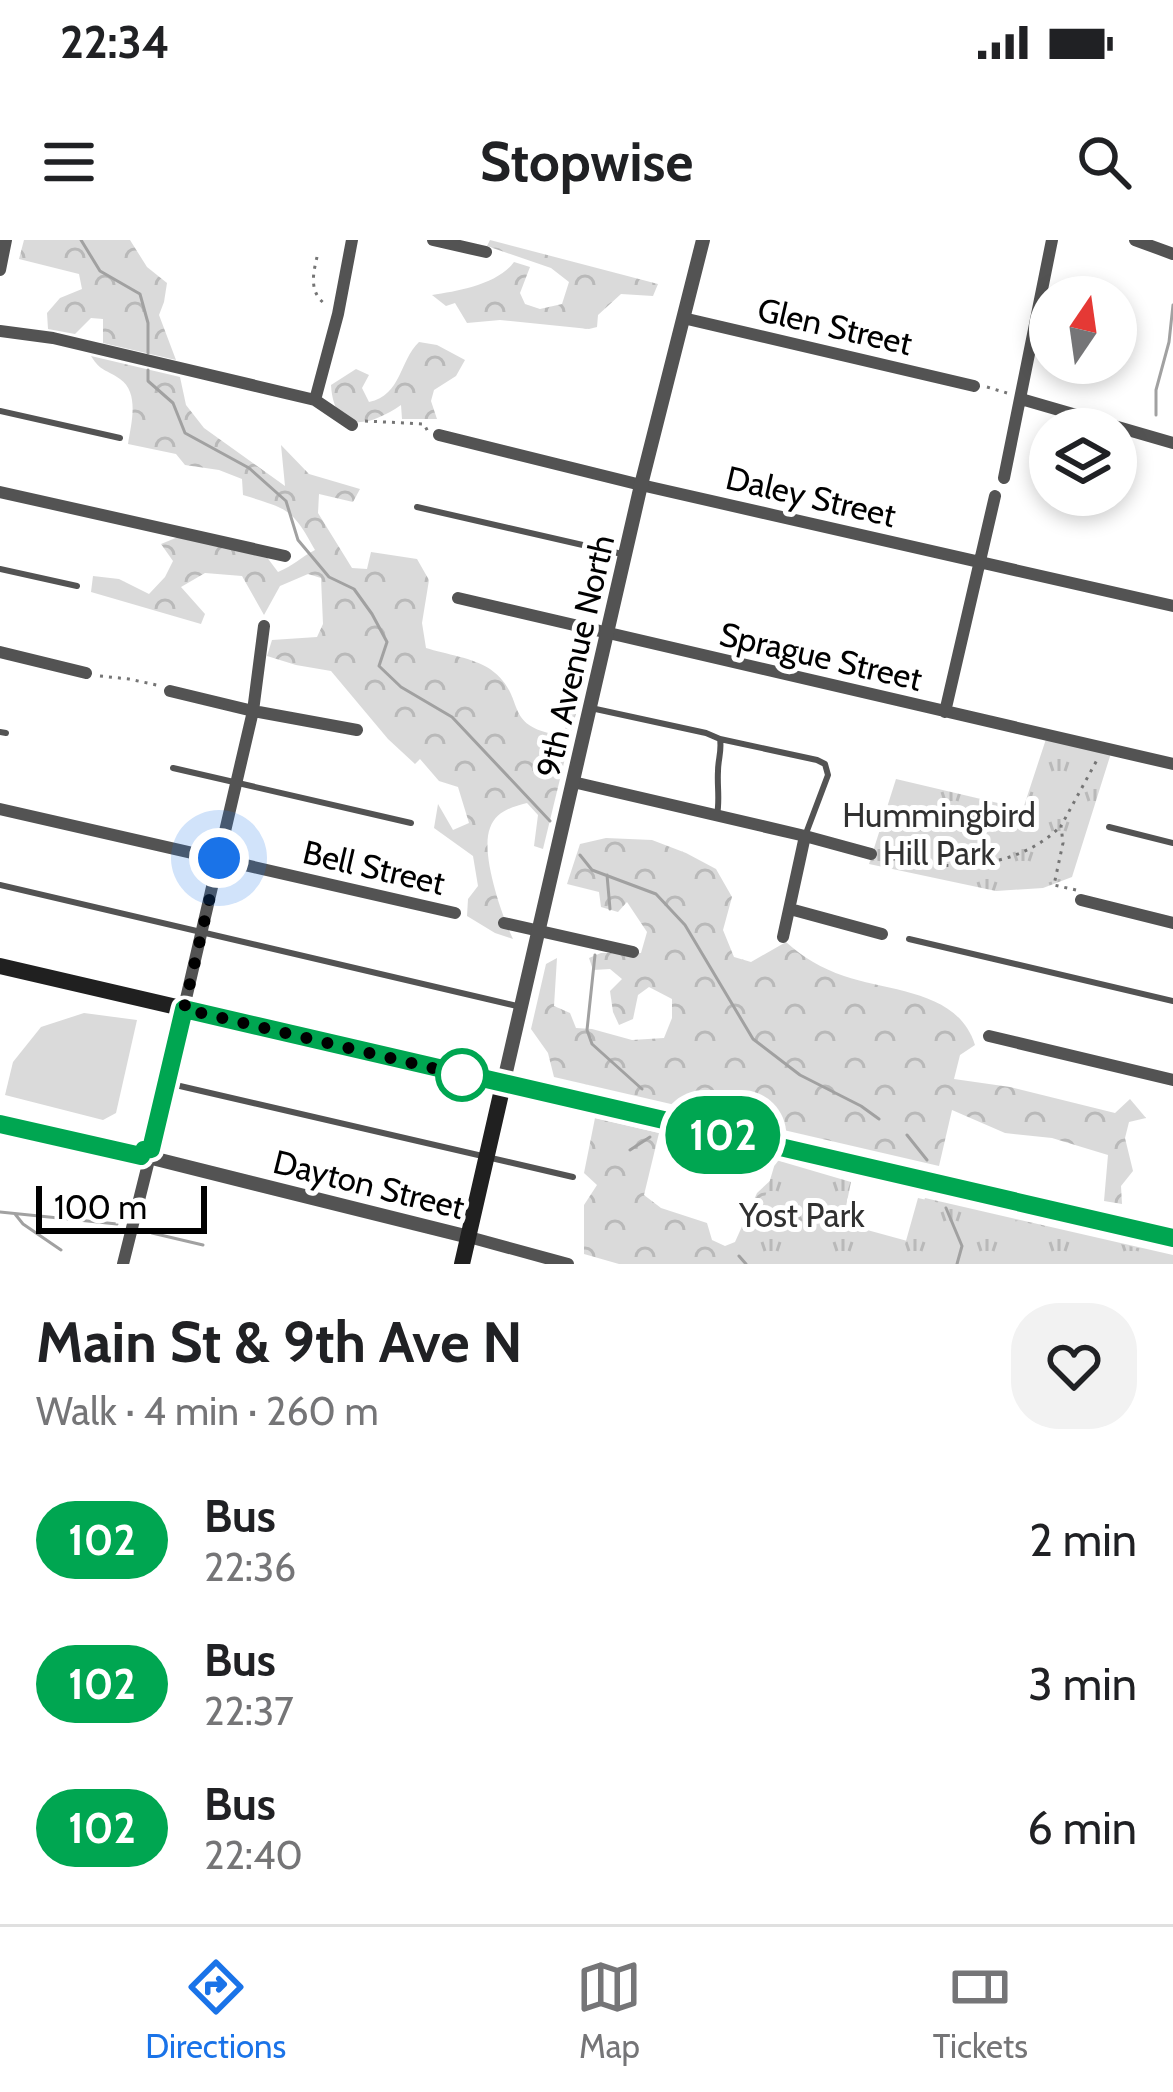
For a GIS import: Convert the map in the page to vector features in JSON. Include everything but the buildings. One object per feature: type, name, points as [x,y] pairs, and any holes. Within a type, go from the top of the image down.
[{"type":"main road","points":[[0,966],[710,1137],[1172,1233]]},
{"type":"main road","points":[[462,1264],[503,1085]]},
{"type":"street","points":[[315,400],[352,240]]},
{"type":"street","points":[[433,240],[486,252]]},
{"type":"street","name":"9th Avenue North","points":[[503,1085],[641,485],[703,240]]},
{"type":"street","points":[[1004,478],[1052,240]]},
{"type":"street","points":[[1135,240],[1173,254]]},
{"type":"street","points":[[0,270],[3,249]]},
{"type":"street","name":"Glen Street","points":[[683,318],[974,386]]},
{"type":"street","points":[[0,331],[52,338],[315,400],[352,425]]},
{"type":"street","points":[[1021,399],[1173,443]]},
{"type":"street","name":"Daley Street","points":[[439,434],[1173,606]]},
{"type":"street","points":[[0,492],[285,556]]},
{"type":"street","points":[[945,712],[995,496]]},
{"type":"street","name":"Sprague Street","points":[[458,598],[1173,764]]},
{"type":"street","points":[[124,1264],[254,711],[264,626]]},
{"type":"street","points":[[0,652],[86,673]]},
{"type":"street","points":[[170,691],[357,730]]},
{"type":"street","points":[[573,782],[871,854]]},
{"type":"street","name":"Bell Street","points":[[0,809],[455,914]]},
{"type":"street","points":[[783,937],[805,836]]},
{"type":"street","points":[[1081,900],[1173,923]]},
{"type":"street","points":[[790,909],[882,934]]},
{"type":"street","points":[[504,923],[633,952]]},
{"type":"street","points":[[989,1036],[1173,1080]]},
{"type":"street","name":"Dayton Street","points":[[0,1124],[149,1157],[568,1264]]},
{"type":"lane","points":[[0,411],[120,438]]},
{"type":"lane","points":[[417,507],[626,555]]},
{"type":"lane","points":[[0,568],[77,586]]},
{"type":"lane","points":[[591,708],[825,764],[828,775],[805,836]]},
{"type":"lane","points":[[717,815],[720,739]]},
{"type":"lane","points":[[172,768],[411,823]]},
{"type":"lane","points":[[1109,827],[1173,843]]},
{"type":"lane","points":[[0,886],[520,1007]]},
{"type":"lane","points":[[909,939],[1173,1001]]},
{"type":"lane","points":[[166,1083],[573,1177]]},
{"type":"path","points":[[317,257],[312,283],[319,300],[338,314]]},
{"type":"path","points":[[974,386],[1021,399]]},
{"type":"path","points":[[352,425],[370,420],[424,424]]},
{"type":"path","points":[[86,673],[155,683],[170,691]]},
{"type":"path","points":[[871,854],[949,868],[1029,850],[1061,826],[1104,748]]},
{"type":"path","points":[[1061,826],[1063,843],[1054,885],[1082,891],[1081,900]]},
{"type":"green space","points":[[24,240],[130,240],[147,267],[167,283],[159,315],[176,360],[103,343],[103,319],[91,318],[75,334],[48,329],[47,313],[60,298],[82,289],[79,274],[19,259]]},
{"type":"green space","points":[[490,240],[658,284],[653,296],[621,294],[598,315],[597,327],[589,329],[500,320],[467,323],[455,303],[446,306],[432,295],[488,281],[514,262],[530,267],[520,293],[525,304],[540,309],[562,304],[569,282],[551,268],[487,246]]},
{"type":"green space","points":[[419,342],[437,345],[465,360],[456,376],[434,390],[431,401],[437,419],[402,419],[401,405],[366,422],[346,419],[339,412],[331,385],[356,369],[369,375],[362,388],[369,402],[380,398],[394,385]]},
{"type":"green space","points":[[91,356],[180,377],[186,405],[204,428],[285,486],[281,445],[309,474],[360,489],[353,502],[319,494],[318,513],[352,568],[367,569],[371,552],[417,559],[429,580],[422,623],[426,648],[490,669],[509,690],[522,718],[543,731],[563,736],[571,708],[576,713],[543,849],[534,846],[538,815],[527,803],[500,814],[490,828],[490,868],[513,939],[467,916],[468,899],[478,886],[473,856],[434,828],[438,804],[453,830],[469,823],[458,787],[439,781],[420,759],[415,764],[331,671],[267,656],[272,640],[317,637],[323,624],[321,578],[308,574],[280,586],[264,615],[242,576],[205,573],[181,587],[205,614],[201,624],[91,592],[93,576],[119,579],[149,594],[173,561],[161,544],[178,537],[266,556],[278,572],[315,550],[287,512],[243,495],[242,479],[185,465],[176,454],[128,444],[133,409],[130,392]]},
{"type":"green space","name":"Hummingbird Hill Park","points":[[1047,736],[1112,750],[1072,877],[1043,888],[996,891],[869,864],[896,779],[1023,809]]},
{"type":"green space","points":[[606,838],[652,840],[716,869],[732,897],[723,930],[734,957],[751,962],[786,942],[828,970],[920,996],[954,1013],[975,1045],[960,1055],[954,1079],[1010,1087],[1115,1113],[1130,1099],[1146,1118],[1129,1122],[1125,1138],[1133,1171],[1121,1186],[1122,1204],[1104,1201],[1108,1155],[1052,1138],[1005,1133],[952,1110],[939,1166],[554,1077],[548,1053],[531,1029],[546,964],[557,958],[554,1006],[570,1013],[576,1028],[632,1040],[664,1038],[672,1018],[672,999],[649,987],[638,995],[633,1019],[619,1025],[610,991],[622,979],[610,969],[593,970],[589,958],[601,953],[641,953],[647,932],[627,902],[618,912],[601,907],[599,892],[567,884],[580,844]]},
{"type":"green space","points":[[84,1013],[137,1020],[116,1113],[103,1120],[5,1095],[13,1062],[41,1027]]},
{"type":"green space","points":[[595,1118],[659,1133],[644,1195],[661,1208],[707,1223],[712,1240],[725,1246],[735,1242],[757,1193],[787,1165],[838,1222],[911,1242],[925,1198],[1173,1255],[1173,1264],[619,1264],[584,1254],[584,1205],[597,1185],[584,1173]]},
{"type":"green space","name":"Yost Park","points":[[776,1160],[851,1182],[841,1231],[904,1248],[918,1198],[1173,1256],[1173,1264],[745,1264]]},
{"type":"waterway","points":[[81,240],[100,271],[140,294],[148,323],[148,353]]},
{"type":"waterway","points":[[1156,415],[1156,390],[1173,305]]},
{"type":"waterway","points":[[148,370],[148,381],[173,403],[185,433],[249,468],[286,501],[298,540],[329,577],[354,589],[372,614],[387,642],[379,666],[401,687],[452,717],[550,821]]},
{"type":"waterway","points":[[580,855],[592,870],[656,894],[685,925],[753,1039],[800,1075],[879,1119]]},
{"type":"waterway","points":[[607,875],[610,909]]},
{"type":"waterway","points":[[595,955],[587,1030],[592,1044],[642,1089]]},
{"type":"waterway","points":[[907,1135],[927,1160]]},
{"type":"waterway","points":[[630,1150],[650,1137]]},
{"type":"waterway","points":[[946,1208],[962,1246],[957,1264]]},
{"type":"waterway","points":[[0,1212],[117,1224]]},
{"type":"waterway","points":[[15,1214],[61,1250]]},
{"type":"waterway","points":[[152,1233],[203,1245]]},
{"type":"waterway","points":[[739,1256],[746,1264]]},
{"type":"bus line","name":"102","points":[[0,1124],[141,1156],[151,1149],[184,1009],[1173,1238]]},
{"type":"route","points":[[219,858],[184,1009],[462,1075]]}]
